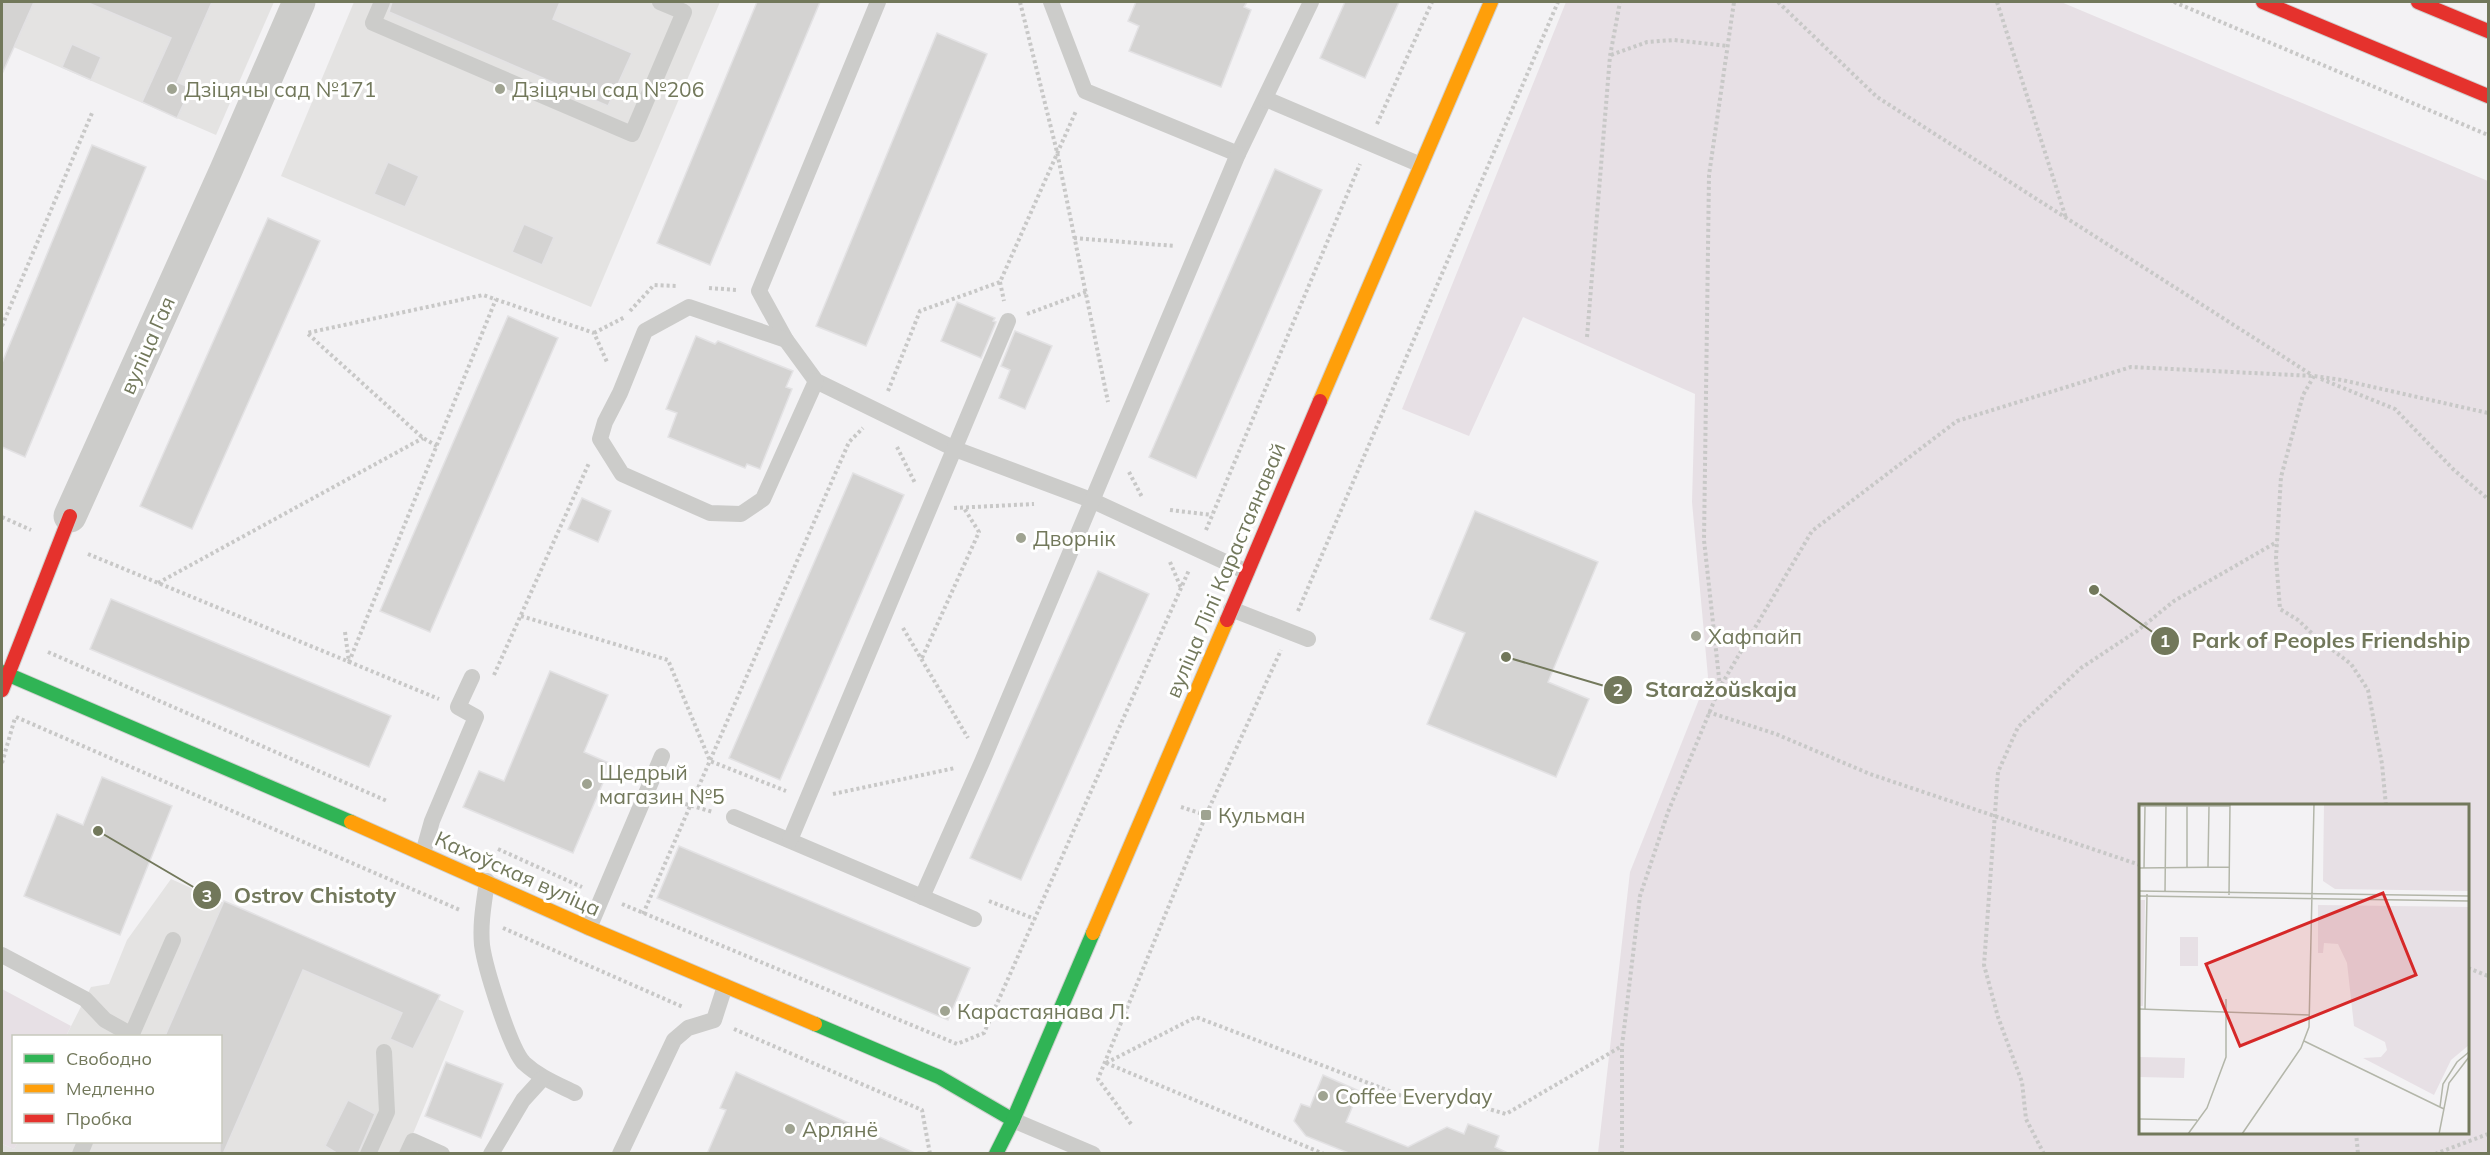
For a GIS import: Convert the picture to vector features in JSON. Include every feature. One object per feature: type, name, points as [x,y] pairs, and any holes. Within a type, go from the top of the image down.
[{"type":"main road","name":"вуліца Лілі Карастаянавай","points":[[996,1154],[1013,1120],[1491,2]]},
{"type":"main road","points":[[2263,2],[2488,96]]},
{"type":"main road","points":[[2418,2],[2488,31]]},
{"type":"main road","name":"вуліца Гая","points":[[2,690],[5,673],[22,641],[65,529]]},
{"type":"main road","name":"Кахоўская вуліца","points":[[5,673],[423,853],[589,928],[939,1077],[1013,1120]]},
{"type":"street","name":"вуліца Гая","points":[[65,529],[299,2]]},
{"type":"lane","points":[[382,2],[373,23],[632,134],[684,12],[660,2]]},
{"type":"lane","points":[[878,2],[759,291],[786,340],[816,381],[879,413],[954,449],[1091,500],[1247,572]]},
{"type":"lane","points":[[1051,2],[1085,91],[1238,154]]},
{"type":"lane","points":[[922,897],[982,762],[1238,154],[1311,2]]},
{"type":"lane","points":[[1266,99],[1421,165]]},
{"type":"lane","points":[[786,340],[689,307],[645,331],[620,393],[605,422],[600,439],[622,474],[710,513],[741,514],[763,499],[816,381]]},
{"type":"lane","points":[[790,840],[1008,321]]},
{"type":"lane","points":[[1231,609],[1308,639]]},
{"type":"lane","points":[[423,853],[432,821],[476,717],[458,707],[472,677]]},
{"type":"lane","points":[[589,928],[662,756]]},
{"type":"lane","points":[[734,817],[974,919]]},
{"type":"lane","points":[[487,881],[481,919],[482,947],[508,1035],[522,1061],[543,1078],[575,1093]]},
{"type":"lane","points":[[132,1035],[173,940]]},
{"type":"lane","points":[[2,955],[85,999],[105,1020],[130,1035]]},
{"type":"lane","points":[[620,1154],[674,1040],[688,1028],[714,1020],[725,986]]},
{"type":"lane","points":[[368,1154],[387,1112],[384,1052]]},
{"type":"lane","points":[[491,1154],[523,1100],[543,1078]]},
{"type":"lane","points":[[1013,1120],[1093,1154]]},
{"type":"lane","points":[[407,1154],[412,1141],[442,1154]]},
{"type":"path","points":[[1020,2],[1057,152],[1116,443],[1181,588]]},
{"type":"path","points":[[1131,1124],[1098,1079],[1206,815],[1289,632],[1558,2]]},
{"type":"path","points":[[1587,337],[1610,56],[1620,2]]},
{"type":"path","points":[[1720,687],[1704,540],[1709,175],[1734,2]]},
{"type":"path","points":[[1778,2],[1877,97],[2314,376],[2395,409],[2454,470],[2488,499]]},
{"type":"path","points":[[1997,2],[2066,218]]},
{"type":"path","points":[[2174,2],[2488,135]]},
{"type":"path","points":[[1610,56],[1647,42],[1674,40],[1728,46]]},
{"type":"path","points":[[2,326],[92,113]]},
{"type":"path","points":[[1074,238],[1199,248]]},
{"type":"path","points":[[1000,282],[1008,321],[1086,292]]},
{"type":"path","points":[[436,446],[423,438],[307,333],[483,295],[594,333],[620,393]]},
{"type":"path","points":[[349,662],[496,299]]},
{"type":"path","points":[[1622,1154],[1622,1046],[1640,896],[1668,812],[1708,712],[1720,687],[1812,531],[1957,421],[2132,367],[2314,376],[2342,380],[2488,413]]},
{"type":"path","points":[[2314,376],[2303,395],[2281,477],[2277,542],[2280,609],[2298,620],[2318,639],[2351,664],[2368,690],[2382,764],[2386,804]]},
{"type":"path","points":[[643,914],[849,442],[879,413]]},
{"type":"path","points":[[157,584],[423,438]]},
{"type":"path","points":[[476,717],[600,439]]},
{"type":"path","points":[[921,659],[979,532],[964,508]]},
{"type":"path","points":[[1168,510],[1212,515]]},
{"type":"path","points":[[2,517],[65,529],[157,584],[458,707]]},
{"type":"path","points":[[2044,1154],[2026,1119],[2022,1082],[1998,1017],[1984,965],[1998,772],[2018,727],[2081,668],[2136,631],[2174,601],[2277,542]]},
{"type":"path","points":[[521,616],[668,660],[710,761],[807,799],[982,762],[890,604]]},
{"type":"path","points":[[345,632],[349,662]]},
{"type":"path","points":[[22,641],[389,802]]},
{"type":"path","points":[[1708,712],[1776,734],[1870,774],[2139,865]]},
{"type":"path","points":[[2,764],[16,717]]},
{"type":"path","points":[[646,793],[734,817]]},
{"type":"path","points":[[497,849],[643,914],[957,1044]]},
{"type":"path","points":[[2469,968],[2488,976]]},
{"type":"path","points":[[1106,1063],[1196,1017],[1418,1102],[1447,1097],[1506,1114],[1622,1046]]},
{"type":"path","points":[[1106,1063],[1324,1154]]},
{"type":"path","points":[[922,1110],[930,1154]]},
{"type":"path","points":[[2356,1134],[2358,1154]]},
{"type":"path","points":[[2435,1154],[2488,1134]]},
{"type":"shaded area","name":"Дзіцячы сад №171","points":[[2,2],[274,2],[216,135],[2,42]]},
{"type":"shaded area","name":"Дзіцячы сад №206","points":[[354,2],[720,2],[591,307],[281,176]]},
{"type":"shaded area","points":[[1566,2],[2061,2],[2488,181],[2488,1153],[1598,1153],[1630,872],[1708,677],[1692,502],[1695,394],[1523,317],[1469,436],[1402,409]]},
{"type":"shaded area","points":[[171,879],[464,1011],[405,1153],[2,1154],[2,1144],[14,1149],[17,1143],[222,1143],[222,1035],[67,1035],[91,987],[109,984],[127,940]]},
{"type":"shaded area","points":[[2,989],[71,1026],[66,1035],[12,1035],[12,1143],[17,1143],[14,1149],[2,1144]]},
{"type":"building","points":[[2,2],[34,2],[2,74]]},
{"type":"building","points":[[86,2],[212,2],[177,82],[191,88],[177,118],[142,102],[171,38]]},
{"type":"building","points":[[392,2],[560,2],[553,19],[632,53],[608,106],[389,12]]},
{"type":"building","points":[[757,2],[820,2],[710,265],[657,243]]},
{"type":"building","points":[[1136,2],[1247,2],[1244,7],[1251,10],[1221,87],[1129,51],[1139,26],[1128,21]]},
{"type":"building","points":[[1345,2],[1399,2],[1365,78],[1320,58]]},
{"type":"building","points":[[937,33],[987,54],[866,346],[816,326]]},
{"type":"building","points":[[72,44],[101,57],[91,80],[62,67]]},
{"type":"building","points":[[92,145],[146,167],[25,457],[2,447],[2,363]]},
{"type":"building","points":[[388,162],[419,176],[405,207],[374,194]]},
{"type":"building","points":[[1275,169],[1322,190],[1196,478],[1149,457]]},
{"type":"building","points":[[268,218],[320,241],[192,529],[140,506]]},
{"type":"building","points":[[524,224],[554,237],[542,265],[512,252]]},
{"type":"building","points":[[957,302],[995,318],[993,321],[996,322],[981,358],[941,341]]},
{"type":"building","points":[[508,316],[558,338],[430,632],[380,611]]},
{"type":"building","points":[[1015,331],[1052,346],[1025,409],[999,398],[1010,370],[1001,366]]},
{"type":"building","points":[[696,336],[715,344],[718,341],[793,371],[786,387],[792,389],[760,469],[747,464],[745,468],[668,437],[677,413],[666,409]]},
{"type":"building","points":[[853,473],[904,495],[780,780],[729,758]]},
{"type":"building","points":[[582,498],[611,511],[598,542],[568,529]]},
{"type":"building","points":[[1475,511],[1598,562],[1548,682],[1589,699],[1556,777],[1427,724],[1465,633],[1430,619]]},
{"type":"building","points":[[1098,571],[1149,594],[1021,880],[970,858]]},
{"type":"building","points":[[111,599],[391,716],[369,767],[90,649]]},
{"type":"building","points":[[550,671],[608,695],[584,752],[611,764],[573,853],[463,807],[479,771],[504,781]]},
{"type":"building","points":[[102,777],[172,806],[120,935],[24,896],[57,814],[83,825]]},
{"type":"building","points":[[679,846],[970,968],[948,1020],[657,898]]},
{"type":"building","points":[[224,901],[440,995],[413,1049],[390,1039],[402,1013],[303,970],[223,1154],[220,1154],[220,1143],[222,1143],[222,1035],[165,1035]]},
{"type":"building","points":[[446,1062],[503,1084],[481,1138],[425,1116]]},
{"type":"building","name":"Арлянё","points":[[736,1072],[917,1154],[707,1154],[726,1110],[720,1108]]},
{"type":"building","points":[[1323,1075],[1359,1091],[1346,1122],[1408,1147],[1447,1127],[1464,1134],[1468,1124],[1499,1136],[1495,1147],[1510,1154],[1351,1154],[1306,1136],[1294,1121],[1301,1104],[1310,1107]]},
{"type":"building","points":[[348,1100],[375,1114],[358,1154],[338,1154],[325,1146]]},
{"type":"traffic: fast","points":[[2,672],[351,822]]},
{"type":"traffic: fast","points":[[996,1154],[1013,1120],[1093,933]]},
{"type":"traffic: fast","points":[[815,1024],[939,1077],[1013,1120]]},
{"type":"traffic: slow","points":[[1320,401],[1491,2]]},
{"type":"traffic: slow","points":[[1093,933],[1227,620]]},
{"type":"traffic: slow","points":[[351,822],[589,928],[815,1024]]},
{"type":"traffic: jam","points":[[2263,2],[2488,96]]},
{"type":"traffic: jam","points":[[2418,2],[2488,31]]},
{"type":"traffic: jam","points":[[1227,620],[1320,401]]},
{"type":"traffic: jam","points":[[2,690],[70,516]]},
{"type":"place","name":"Дзіцячы сад №171","points":[[172,89]]},
{"type":"place","name":"Дзіцячы сад №206","points":[[500,89]]},
{"type":"place","name":"Дворнік","points":[[1021,538]]},
{"type":"place","name":"Park of Peoples Friendship","points":[[2094,590]]},
{"type":"place","name":"Хафпайп","points":[[1696,636]]},
{"type":"place","name":"Staražoŭskaja","points":[[1506,657]]},
{"type":"place","name":"Щедрый магазин №5","points":[[587,784]]},
{"type":"place","name":"Кульман","points":[[1206,815]]},
{"type":"place","name":"Ostrov Chistoty","points":[[98,831]]},
{"type":"place","name":"Карастаянава Л.","points":[[945,1011]]},
{"type":"place","name":"Coffee Everyday","points":[[1323,1096]]},
{"type":"place","name":"Арлянё","points":[[790,1129]]}]
